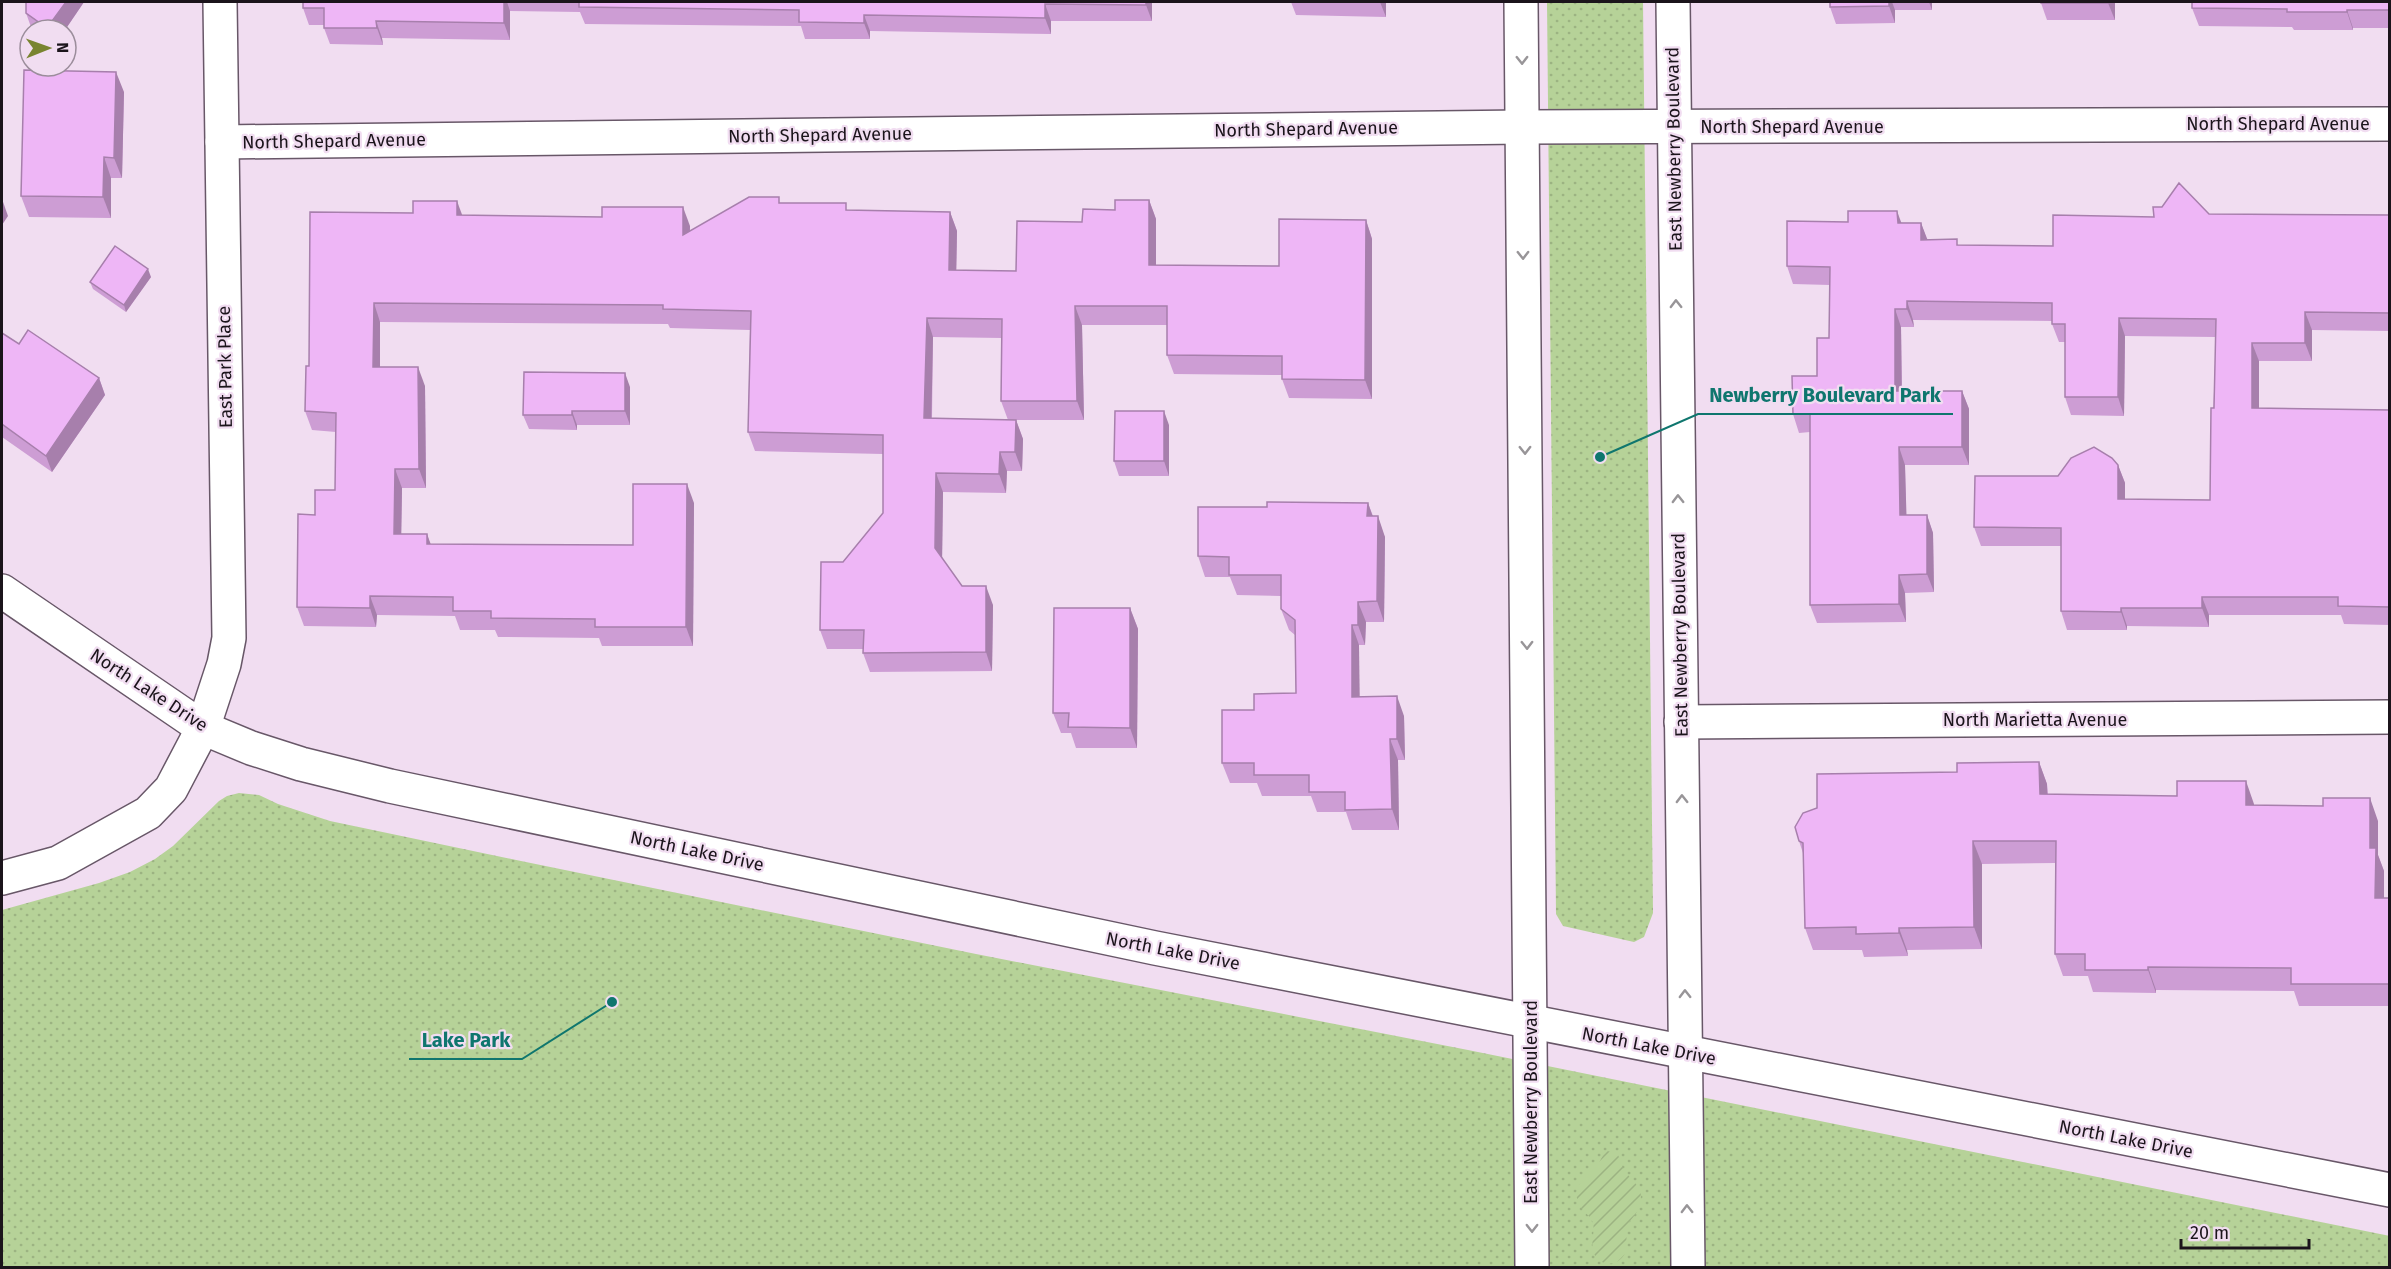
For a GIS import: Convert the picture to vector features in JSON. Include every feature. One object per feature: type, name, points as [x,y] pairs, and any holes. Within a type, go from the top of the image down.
[{"type":"street","name":"East Park Place","points":[[2,878],[58,863],[148,813],[171,789],[203,728],[224,664],[229,638],[220,2]]},
{"type":"street","name":"East Newberry Boulevard","points":[[1521,2],[1532,1268]]},
{"type":"street","name":"East Newberry Boulevard","points":[[1673,2],[1688,1268]]},
{"type":"street","name":"North Shepard Avenue","points":[[222,142],[1522,127],[2390,124]]},
{"type":"street","name":"North Lake Drive","points":[[2,591],[203,728],[251,748],[301,764],[390,786],[1155,948],[2390,1190]]},
{"type":"street","name":"North Marietta Avenue","points":[[1682,722],[2390,717]]},
{"type":"green space","points":[[1547,2],[1643,2],[1653,913],[1644,937],[1634,942],[1563,926],[1556,914]]},
{"type":"green space","points":[[239,793],[259,795],[278,804],[330,821],[521,861],[2390,1236],[2389,1268],[2,1268],[2,910],[130,872],[155,859],[173,846],[219,801]]},
{"type":"green space","points":[[1607,1151],[1617,1153],[1624,1170],[1638,1187],[1641,1196],[1637,1212],[1628,1225],[1624,1255],[1611,1263],[1602,1262],[1595,1255],[1593,1223],[1580,1207],[1577,1197],[1581,1182],[1597,1166]]},
{"type":"building","points":[[26,2],[66,2],[54,18],[33,18],[26,13]]},
{"type":"building","points":[[303,2],[504,2],[504,23],[376,21],[377,28],[324,28],[324,8],[303,8]]},
{"type":"building","points":[[579,2],[1146,2],[1146,5],[1045,4],[1045,18],[864,15],[864,23],[799,22],[799,10],[579,7]]},
{"type":"building","points":[[1830,2],[1889,2],[1889,6],[1830,7]]},
{"type":"building","points":[[2108,2],[2108,3],[2041,3]]},
{"type":"building","points":[[2192,2],[2390,2],[2390,10],[2287,12],[2287,9],[2192,8]]},
{"type":"building","points":[[78,71],[116,72],[114,158],[104,157],[103,197],[21,196],[24,78],[78,78]]},
{"type":"building","points":[[2179,183],[2209,214],[2390,215],[2390,313],[2305,312],[2305,343],[2252,343],[2252,408],[2390,410],[2390,607],[2338,606],[2338,597],[2202,597],[2202,608],[2121,608],[2121,612],[2061,611],[2061,528],[1974,527],[1975,476],[2058,476],[2071,458],[2094,447],[2112,458],[2118,465],[2118,499],[2210,500],[2211,408],[2214,408],[2216,319],[2119,318],[2118,397],[2065,397],[2065,324],[2052,324],[2052,303],[1907,301],[1907,309],[1895,309],[1895,391],[1962,391],[1962,447],[1899,447],[1900,515],[1927,515],[1927,574],[1899,575],[1899,604],[1810,605],[1810,414],[1793,414],[1792,376],[1817,376],[1817,338],[1829,338],[1830,267],[1787,266],[1787,221],[1848,222],[1848,211],[1897,211],[1898,223],[1921,223],[1921,240],[1957,239],[1957,245],[2053,246],[2053,215],[2154,217],[2153,207],[2162,207]]},
{"type":"building","points":[[749,197],[779,197],[779,203],[846,203],[846,210],[950,212],[949,270],[1016,271],[1017,221],[1082,222],[1083,209],[1115,210],[1115,200],[1149,200],[1149,265],[1279,266],[1279,219],[1366,220],[1365,380],[1282,379],[1282,356],[1167,355],[1167,306],[1075,306],[1077,401],[1001,401],[1002,319],[927,318],[924,418],[1016,420],[1015,452],[1000,452],[999,474],[936,473],[935,548],[962,586],[986,586],[986,652],[863,653],[864,630],[820,630],[821,562],[843,562],[883,513],[883,435],[748,432],[751,311],[663,309],[663,305],[374,303],[373,367],[418,367],[419,469],[395,469],[394,534],[427,534],[427,544],[633,545],[633,484],[687,484],[686,627],[595,627],[595,619],[491,618],[491,611],[453,611],[453,597],[370,596],[370,608],[297,607],[298,514],[315,515],[315,490],[335,490],[336,413],[305,411],[306,366],[309,366],[310,212],[413,213],[413,201],[457,201],[457,215],[602,217],[602,207],[683,207],[683,235]]},
{"type":"building","points":[[115,246],[148,269],[124,305],[90,282]]},
{"type":"building","points":[[28,330],[99,378],[46,456],[2,424],[2,333],[19,344]]},
{"type":"building","points":[[524,372],[625,373],[625,411],[572,411],[572,415],[523,415]]},
{"type":"building","points":[[1115,411],[1164,411],[1164,461],[1114,461]]},
{"type":"building","points":[[1267,502],[1368,503],[1367,516],[1378,516],[1377,601],[1358,602],[1358,625],[1352,625],[1352,697],[1397,696],[1397,739],[1390,739],[1392,809],[1345,810],[1345,792],[1309,792],[1309,775],[1254,775],[1254,763],[1222,763],[1222,710],[1254,710],[1254,694],[1296,693],[1295,620],[1281,609],[1281,575],[1229,575],[1229,557],[1198,556],[1198,507],[1267,507]]},
{"type":"building","points":[[1054,608],[1130,608],[1130,728],[1068,727],[1069,713],[1053,713]]},
{"type":"building","points":[[2039,762],[2040,794],[2177,796],[2177,781],[2246,781],[2246,805],[2323,806],[2323,798],[2370,798],[2370,848],[2376,848],[2375,898],[2390,898],[2390,984],[2291,984],[2291,968],[2148,967],[2148,970],[2085,970],[2085,954],[2055,954],[2056,841],[1973,841],[1974,927],[1899,928],[1899,933],[1856,934],[1856,927],[1805,928],[1803,843],[1799,841],[1795,827],[1803,813],[1817,808],[1817,774],[1957,772],[1957,763]]},
{"type":"place","name":"Newberry Boulevard Park","points":[[1600,457]]},
{"type":"place","name":"Lake Park","points":[[612,1002]]}]
